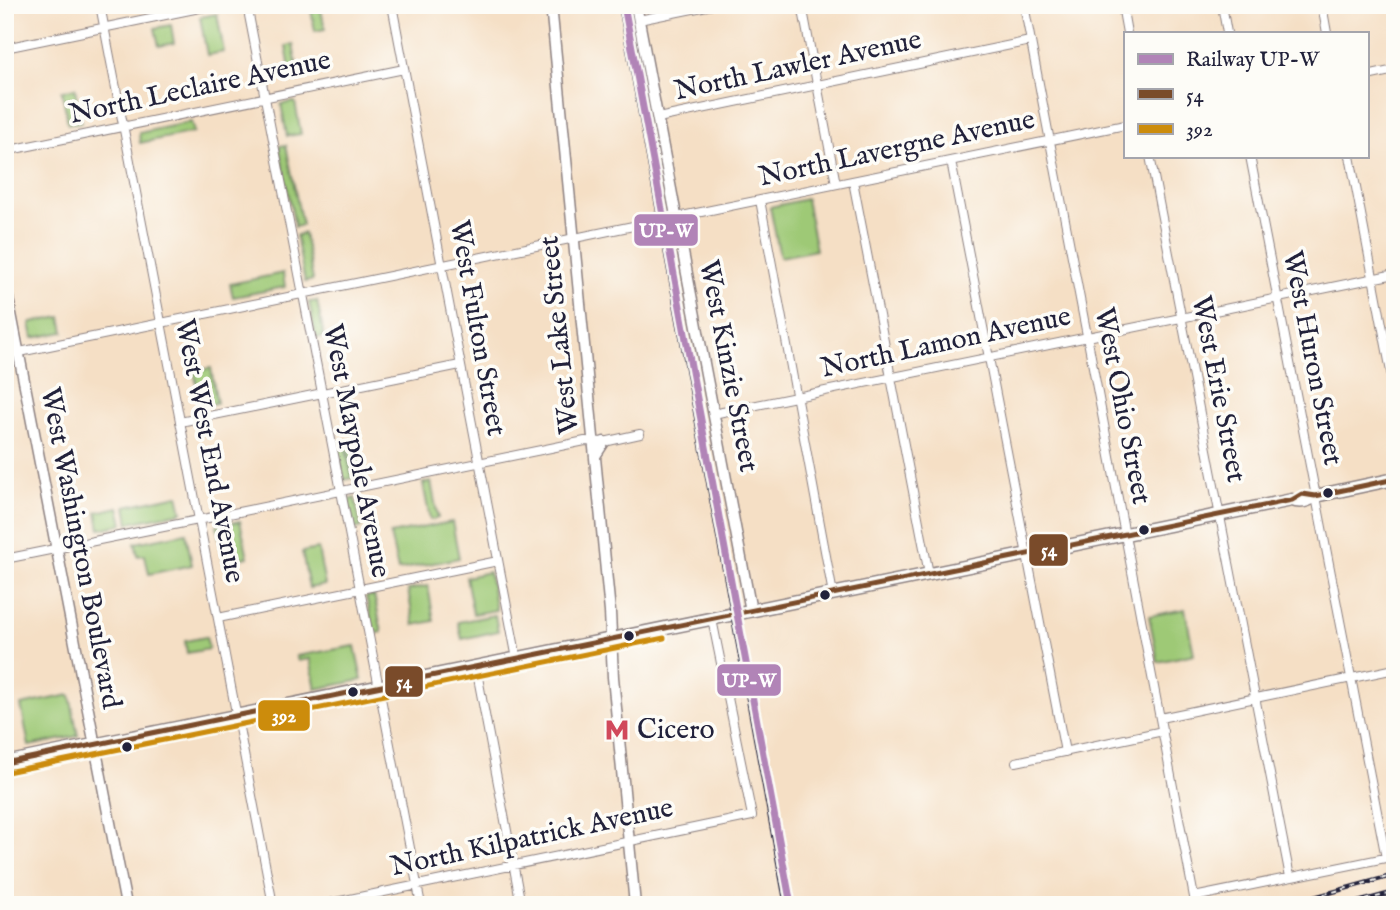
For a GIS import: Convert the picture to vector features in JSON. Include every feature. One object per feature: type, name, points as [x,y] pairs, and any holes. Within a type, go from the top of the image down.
[{"type":"main road","name":"West Lake Street","points":[[551,5],[573,239],[599,440],[595,456],[614,639],[629,842],[630,905]]},
{"type":"main road","name":"West Kinzie Street","points":[[636,5],[751,611]]},
{"type":"main road","points":[[569,194],[564,204],[584,272],[578,280]]},
{"type":"main road","name":"West Washington Boulevard","points":[[5,284],[126,905]]},
{"type":"main road","points":[[5,763],[1292,500],[1307,501],[1315,496],[1395,479]]},
{"type":"main road","name":"West Lake Street","points":[[614,639],[611,660],[635,905]]},
{"type":"main road","name":"West Lake Street","points":[[629,842],[641,905]]},
{"type":"street","name":"West West End Avenue","points":[[100,5],[273,905]]},
{"type":"street","points":[[5,48],[214,5]]},
{"type":"street","name":"West Maypole Avenue","points":[[247,5],[421,905]]},
{"type":"street","name":"West Fulton Street","points":[[392,5],[517,659]]},
{"type":"street","points":[[639,20],[712,5]]},
{"type":"street","points":[[802,5],[836,184]]},
{"type":"street","name":"West Ohio Street","points":[[1024,5],[1194,897],[1290,877]]},
{"type":"street","points":[[1122,5],[1127,32]]},
{"type":"street","points":[[1222,5],[1227,32]]},
{"type":"street","points":[[1322,5],[1327,32]]},
{"type":"street","name":"North Lawler Avenue","points":[[658,118],[1030,41]]},
{"type":"street","name":"North Leclaire Avenue","points":[[5,151],[404,69]]},
{"type":"street","points":[[1368,76],[1395,70]]},
{"type":"street","name":"North Lavergne Avenue","points":[[5,355],[638,225],[646,228],[670,222],[677,217],[1124,125]]},
{"type":"street","name":"West Erie Street","points":[[1150,158],[1290,877]]},
{"type":"street","name":"West Huron Street","points":[[1250,158],[1350,679],[1390,857]]},
{"type":"street","points":[[1350,158],[1395,393]]},
{"type":"street","points":[[951,161],[1065,752]]},
{"type":"street","points":[[853,181],[929,575]]},
{"type":"street","points":[[760,200],[833,594]]},
{"type":"street","name":"North Lamon Avenue","points":[[713,414],[1395,274]]},
{"type":"street","points":[[180,422],[460,365]]},
{"type":"street","points":[[224,515],[479,463],[640,434]]},
{"type":"street","points":[[5,559],[213,517]]},
{"type":"street","points":[[218,618],[498,561]]},
{"type":"street","name":"North Kilpatrick Avenue","points":[[321,905],[752,816],[712,619]]},
{"type":"street","points":[[476,667],[521,905]]},
{"type":"street","points":[[1160,718],[1395,670]]},
{"type":"street","points":[[1016,762],[1163,732]]},
{"type":"street","points":[[1290,877],[1390,857]]},
{"type":"green space","points":[[310,5],[320,5],[325,29],[315,31]]},
{"type":"green space","points":[[217,14],[224,52],[207,55],[200,17]]},
{"type":"green space","points":[[171,25],[174,43],[159,46],[155,28]]},
{"type":"green space","points":[[293,44],[299,80],[292,81],[286,46]]},
{"type":"green space","points":[[75,88],[81,122],[68,124],[62,91]]},
{"type":"green space","points":[[295,102],[301,134],[287,136],[281,104]]},
{"type":"green space","points":[[191,122],[194,132],[140,143],[139,133]]},
{"type":"green space","points":[[286,145],[302,225],[295,227],[279,146]]},
{"type":"green space","points":[[806,199],[816,250],[780,257],[770,207]]},
{"type":"green space","points":[[304,233],[313,280],[305,282],[296,236]]},
{"type":"green space","points":[[283,273],[285,287],[233,297],[230,284]]},
{"type":"green space","points":[[317,301],[324,337],[316,338],[309,302]]},
{"type":"green space","points":[[61,317],[64,332],[33,338],[30,323]]},
{"type":"green space","points":[[211,368],[217,403],[201,406],[194,371]]},
{"type":"green space","points":[[354,439],[362,476],[354,477],[346,441]]},
{"type":"green space","points":[[344,441],[352,478],[344,480],[337,444]]},
{"type":"green space","points":[[431,482],[438,518],[430,520],[423,483]]},
{"type":"green space","points":[[178,495],[182,512],[129,523],[126,506]]},
{"type":"green space","points":[[355,498],[361,528],[355,529],[348,500]]},
{"type":"green space","points":[[119,507],[123,524],[100,529],[97,512]]},
{"type":"green space","points":[[240,521],[248,557],[224,562],[217,526]]},
{"type":"green space","points":[[452,522],[459,558],[398,570],[390,534]]},
{"type":"green space","points":[[186,533],[192,565],[149,574],[145,555],[138,556],[135,543]]},
{"type":"green space","points":[[318,549],[325,585],[309,588],[302,552]]},
{"type":"green space","points":[[489,572],[496,610],[473,614],[466,577]]},
{"type":"green space","points":[[428,586],[434,621],[414,625],[408,590]]},
{"type":"green space","points":[[374,595],[382,632],[375,634],[366,597]]},
{"type":"green space","points":[[1185,609],[1194,654],[1158,662],[1149,616]]},
{"type":"green space","points":[[495,615],[498,631],[462,639],[458,622]]},
{"type":"green space","points":[[206,637],[209,649],[187,653],[185,641]]},
{"type":"green space","points":[[355,646],[362,680],[316,689],[310,659],[298,661],[296,656]]},
{"type":"green space","points":[[70,695],[78,736],[29,746],[21,705]]},
{"type":"railway","points":[[620,5],[786,905]]},
{"type":"railway","points":[[1285,905],[1395,875]]},
{"type":"railway","points":[[1347,905],[1395,892]]},
{"type":"rail line","name":"UP-W","points":[[624,5],[791,905]]},
{"type":"transit line","name":"54","points":[[5,763],[1292,500],[1302,494],[1315,496],[1395,479]]},
{"type":"transit line","name":"392","points":[[7,772],[664,638]]},
{"type":"place","name":"Cicero","points":[[617,730]]}]
